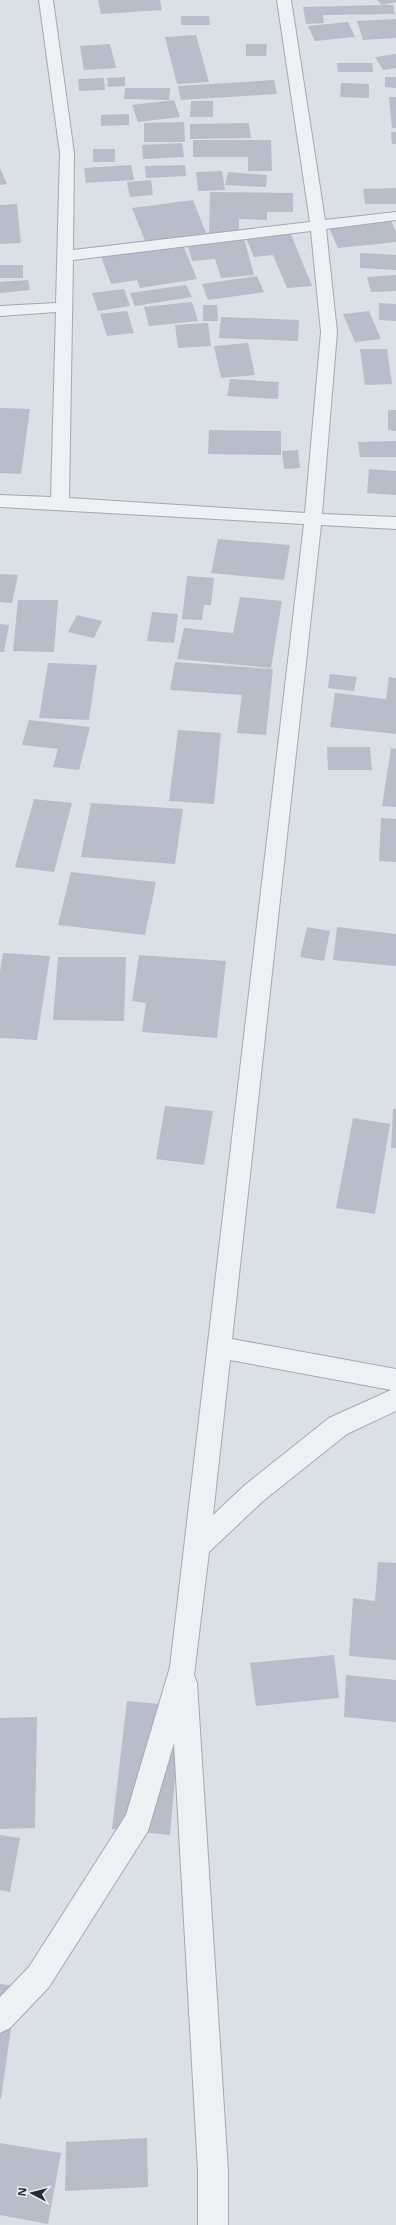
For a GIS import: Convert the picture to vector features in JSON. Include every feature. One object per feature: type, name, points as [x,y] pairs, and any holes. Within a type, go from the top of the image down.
[{"type":"street","points":[[46,0],[67,153],[60,502]]},
{"type":"street","points":[[213,2225],[213,2171],[183,1667],[313,521],[329,332],[318,224],[284,0]]},
{"type":"street","points":[[65,256],[318,224],[396,216]]},
{"type":"street","points":[[0,311],[64,307]]},
{"type":"street","points":[[0,501],[60,502],[313,521],[396,524]]},
{"type":"street","points":[[219,1347],[396,1380]]},
{"type":"street","points":[[196,1547],[254,1493],[338,1426],[396,1399]]},
{"type":"street","points":[[0,2018],[39,1977],[138,1821],[183,1667]]},
{"type":"building","points":[[98,0],[160,0],[162,10],[101,14]]},
{"type":"building","points":[[377,0],[396,0],[396,2],[382,5]]},
{"type":"building","points":[[393,5],[395,14],[323,15],[324,23],[306,24],[303,7]]},
{"type":"building","points":[[181,16],[209,16],[210,25],[181,25]]},
{"type":"building","points":[[396,19],[396,38],[363,40],[357,21]]},
{"type":"building","points":[[348,22],[355,37],[315,41],[308,26]]},
{"type":"building","points":[[196,35],[209,82],[177,84],[165,37]]},
{"type":"building","points":[[110,44],[116,68],[84,70],[80,46]]},
{"type":"building","points":[[246,44],[267,44],[266,56],[246,56]]},
{"type":"building","points":[[396,54],[396,68],[383,70],[375,57]]},
{"type":"building","points":[[337,63],[372,63],[373,72],[338,72]]},
{"type":"building","points":[[125,77],[125,86],[108,87],[107,78]]},
{"type":"building","points":[[385,77],[396,77],[396,88],[385,87]]},
{"type":"building","points":[[104,78],[105,90],[79,91],[78,79]]},
{"type":"building","points":[[274,80],[277,94],[181,100],[178,86]]},
{"type":"building","points":[[341,83],[369,84],[369,98],[340,97]]},
{"type":"building","points":[[125,88],[170,88],[169,100],[124,99]]},
{"type":"building","points":[[389,97],[396,97],[396,128],[392,128]]},
{"type":"building","points":[[174,100],[180,117],[138,122],[132,105]]},
{"type":"building","points":[[191,101],[213,101],[213,117],[190,117]]},
{"type":"building","points":[[129,114],[129,125],[101,126],[101,115]]},
{"type":"building","points":[[184,122],[185,142],[144,142],[144,123]]},
{"type":"building","points":[[249,123],[251,138],[190,139],[190,124]]},
{"type":"building","points":[[391,132],[396,132],[396,144],[392,144]]},
{"type":"building","points":[[193,140],[271,140],[272,171],[248,171],[248,157],[193,157]]},
{"type":"building","points":[[182,143],[184,157],[143,159],[142,145]]},
{"type":"building","points":[[93,149],[115,149],[115,162],[93,162]]},
{"type":"building","points":[[131,165],[134,180],[86,183],[84,168]]},
{"type":"building","points":[[185,165],[186,176],[146,178],[145,166]]},
{"type":"building","points":[[0,168],[7,184],[0,185]]},
{"type":"building","points":[[222,171],[225,190],[198,191],[196,172]]},
{"type":"building","points":[[228,172],[267,175],[266,187],[225,185]]},
{"type":"building","points":[[151,180],[153,195],[130,197],[127,182]]},
{"type":"building","points":[[396,188],[396,204],[365,204],[363,189]]},
{"type":"building","points":[[210,192],[293,193],[293,212],[267,212],[267,220],[239,219],[239,233],[209,233]]},
{"type":"building","points":[[193,200],[206,233],[145,241],[132,208]]},
{"type":"building","points":[[17,204],[21,243],[0,244],[0,205]]},
{"type":"building","points":[[390,218],[396,232],[396,242],[338,248],[328,225]]},
{"type":"building","points":[[290,232],[312,286],[287,288],[273,255],[254,257],[246,238]]},
{"type":"building","points":[[244,238],[254,275],[221,278],[215,259],[192,261],[187,243]]},
{"type":"building","points":[[183,245],[197,279],[140,288],[137,280],[111,284],[101,256]]},
{"type":"building","points":[[360,253],[396,255],[396,270],[360,268]]},
{"type":"building","points":[[0,265],[23,265],[23,278],[0,278]]},
{"type":"building","points":[[396,275],[396,291],[371,292],[367,277]]},
{"type":"building","points":[[257,276],[264,292],[208,300],[202,284]]},
{"type":"building","points":[[28,280],[30,290],[0,293],[0,282]]},
{"type":"building","points":[[186,285],[192,297],[135,306],[130,293]]},
{"type":"building","points":[[124,289],[130,306],[98,311],[92,293]]},
{"type":"building","points":[[192,302],[198,321],[149,326],[144,307]]},
{"type":"building","points":[[379,303],[396,304],[396,321],[379,320]]},
{"type":"building","points":[[203,305],[217,305],[218,321],[203,321]]},
{"type":"building","points":[[127,311],[134,333],[107,336],[100,314]]},
{"type":"building","points":[[369,311],[381,339],[355,342],[343,314]]},
{"type":"building","points":[[221,317],[299,320],[298,341],[219,338]]},
{"type":"building","points":[[208,323],[211,346],[178,348],[175,325]]},
{"type":"building","points":[[248,343],[255,375],[221,378],[214,346]]},
{"type":"building","points":[[360,349],[387,349],[392,384],[365,385]]},
{"type":"building","points":[[230,379],[279,382],[278,399],[227,396]]},
{"type":"building","points":[[0,408],[30,409],[21,474],[0,473]]},
{"type":"building","points":[[388,410],[396,410],[396,431],[388,430]]},
{"type":"building","points":[[209,430],[281,431],[281,455],[208,454]]},
{"type":"building","points":[[396,441],[396,457],[360,457],[358,442]]},
{"type":"building","points":[[298,450],[300,468],[284,469],[282,451]]},
{"type":"building","points":[[369,469],[396,471],[396,495],[367,493]]},
{"type":"building","points":[[218,539],[290,545],[284,580],[211,573]]},
{"type":"building","points":[[0,574],[18,575],[12,603],[0,602]]},
{"type":"building","points":[[187,576],[214,578],[211,605],[204,605],[202,620],[182,619]]},
{"type":"building","points":[[240,597],[282,601],[271,668],[177,659],[184,628],[233,633]]},
{"type":"building","points":[[18,600],[58,600],[54,652],[13,651]]},
{"type":"building","points":[[152,612],[178,614],[174,643],[147,641]]},
{"type":"building","points":[[77,615],[102,621],[94,638],[68,632]]},
{"type":"building","points":[[0,624],[9,625],[4,652],[0,652]]},
{"type":"building","points":[[175,662],[273,669],[266,735],[237,733],[242,695],[170,690]]},
{"type":"building","points":[[48,663],[97,665],[89,720],[39,718]]},
{"type":"building","points":[[330,674],[357,677],[354,691],[328,688]]},
{"type":"building","points":[[389,677],[396,678],[396,734],[330,727],[335,693],[386,699]]},
{"type":"building","points":[[29,720],[90,727],[79,770],[53,767],[58,749],[22,745]]},
{"type":"building","points":[[178,730],[221,733],[214,804],[169,801]]},
{"type":"building","points":[[327,747],[370,747],[372,770],[328,770]]},
{"type":"building","points":[[391,748],[396,749],[396,807],[382,806]]},
{"type":"building","points":[[34,799],[72,803],[54,872],[15,867]]},
{"type":"building","points":[[91,803],[183,809],[175,864],[81,857]]},
{"type":"building","points":[[381,818],[396,819],[396,862],[379,861]]},
{"type":"building","points":[[71,872],[156,882],[145,935],[58,925]]},
{"type":"building","points":[[307,927],[330,931],[324,961],[300,957]]},
{"type":"building","points":[[337,927],[396,934],[396,966],[333,960]]},
{"type":"building","points":[[3,953],[50,956],[37,1040],[0,1038],[0,972]]},
{"type":"building","points":[[139,955],[226,961],[217,1038],[142,1032],[146,1003],[132,1001]]},
{"type":"building","points":[[58,957],[126,957],[124,1021],[53,1020]]},
{"type":"building","points":[[165,1106],[213,1111],[204,1165],[156,1159]]},
{"type":"building","points":[[393,1109],[396,1109],[396,1148],[391,1148]]},
{"type":"building","points":[[353,1118],[390,1124],[375,1214],[336,1208]]},
{"type":"building","points":[[378,1562],[396,1563],[396,1660],[349,1656],[353,1598],[375,1601]]},
{"type":"building","points":[[334,1655],[339,1698],[256,1706],[250,1663]]},
{"type":"building","points":[[346,1675],[396,1680],[396,1722],[344,1717]]},
{"type":"building","points":[[127,1701],[181,1706],[170,1835],[112,1829]]},
{"type":"building","points":[[37,1717],[35,1828],[0,1829],[0,1718]]},
{"type":"building","points":[[0,1835],[20,1838],[10,1892],[0,1890]]},
{"type":"building","points":[[0,1984],[17,1986],[1,2099],[0,2099]]},
{"type":"building","points":[[147,2138],[148,2187],[65,2191],[66,2142]]},
{"type":"building","points":[[0,2143],[61,2153],[48,2224],[0,2215]]}]
